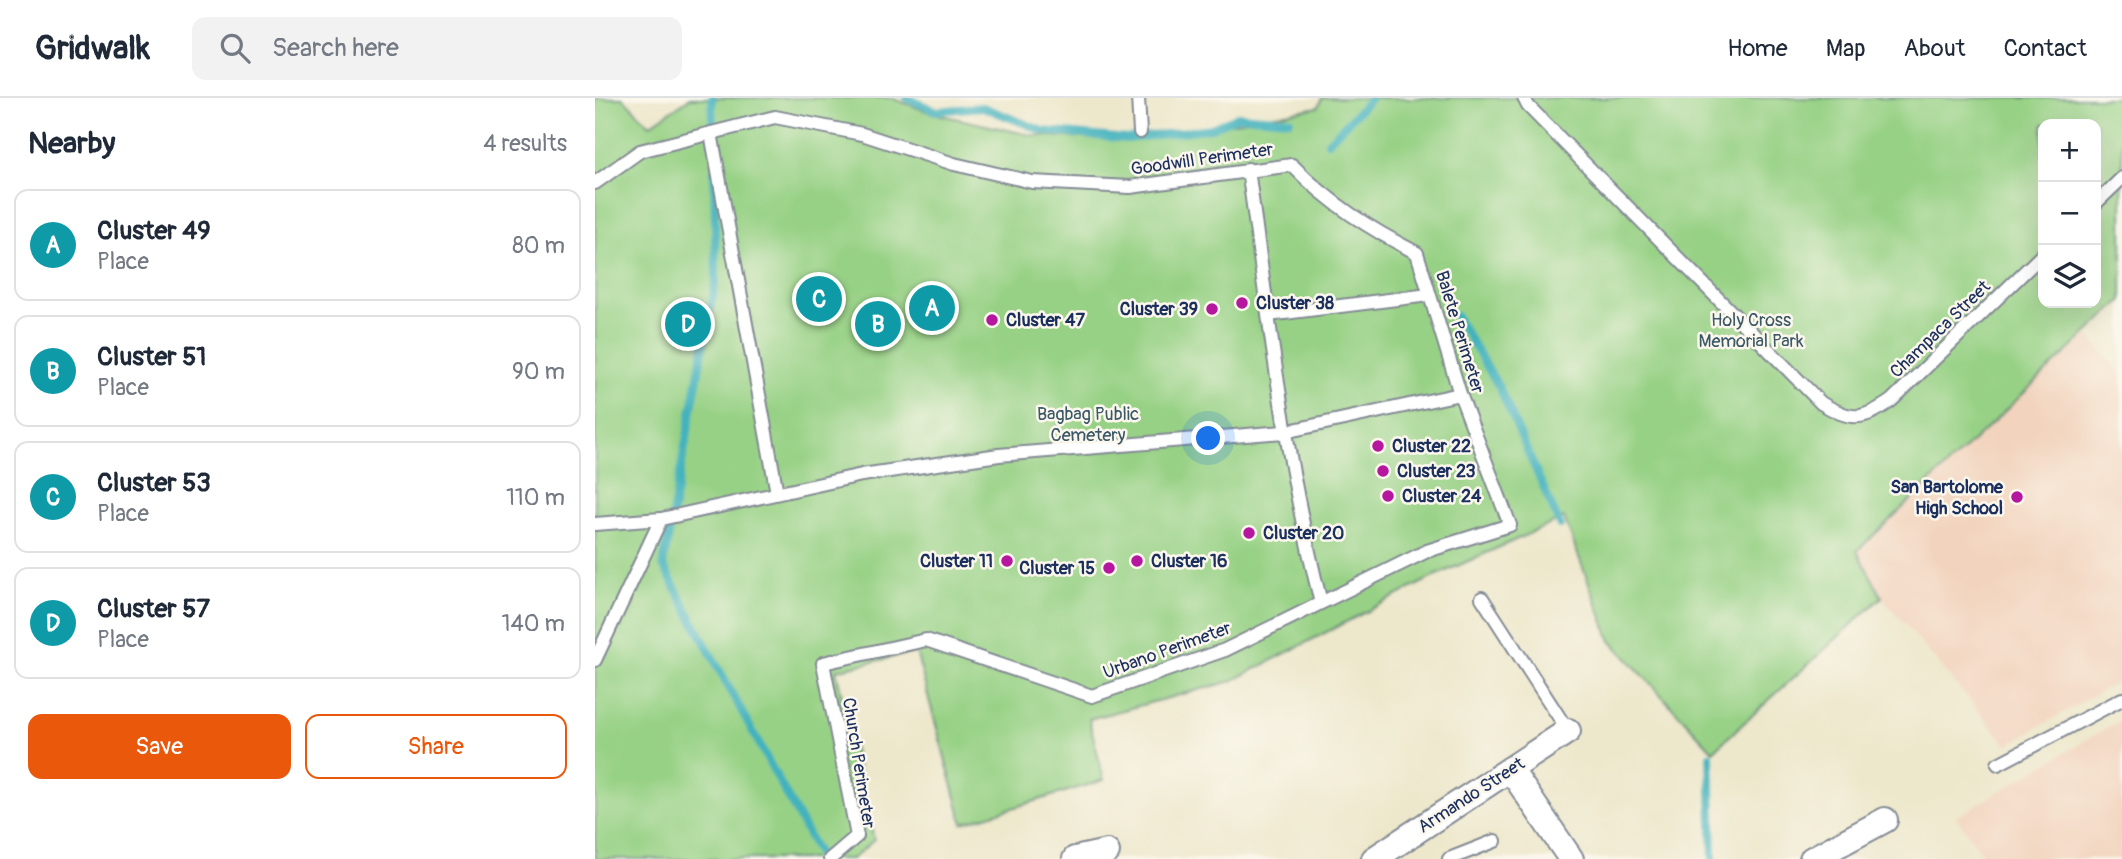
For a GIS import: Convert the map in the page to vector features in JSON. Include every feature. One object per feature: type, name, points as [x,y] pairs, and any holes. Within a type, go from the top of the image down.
[{"type":"street","name":"Armando Street","points":[[1374,859],[1568,730]]},
{"type":"street","points":[[1510,769],[1571,859]]},
{"type":"street","points":[[1812,859],[1885,820]]},
{"type":"street","points":[[1075,859],[1107,852]]},
{"type":"lane","points":[[1138,98],[1140,132]]},
{"type":"lane","name":"Champaca Street","points":[[1524,98],[1528,106],[1821,403],[1855,418],[1872,414],[1891,401],[2038,259]]},
{"type":"lane","name":"Goodwill Perimeter","points":[[595,183],[640,152],[775,117],[802,120],[862,134],[954,164],[1032,182],[1130,187],[1292,165]]},
{"type":"lane","points":[[711,133],[777,493]]},
{"type":"lane","name":"Balete Perimeter","points":[[1292,165],[1341,209],[1372,231],[1417,253],[1460,394],[1510,525]]},
{"type":"lane","points":[[1248,169],[1285,432],[1300,518],[1321,603]]},
{"type":"lane","points":[[2101,199],[2122,178]]},
{"type":"lane","points":[[1268,316],[1429,295]]},
{"type":"lane","points":[[595,524],[661,519],[888,470],[999,455],[1285,432],[1460,394]]},
{"type":"lane","points":[[595,660],[661,519]]},
{"type":"lane","name":"Urbano Perimeter","points":[[823,663],[926,640],[1092,696],[1225,650],[1427,551],[1510,525]]},
{"type":"lane","points":[[1482,598],[1568,730]]},
{"type":"lane","name":"Church Perimeter","points":[[823,663],[857,836],[830,859]]},
{"type":"lane","points":[[1998,764],[2122,699]]},
{"type":"lane","points":[[1449,859],[1495,841]]},
{"type":"shaded area","name":"San Bartolome High School","points":[[2088,335],[2122,374],[2122,679],[2007,745],[1882,597],[1857,551],[1968,443]]},
{"type":"shaded area","points":[[2122,719],[2122,859],[1986,859],[1956,817]]},
{"type":"green space","name":"Bagbag Public Cemetery","points":[[595,98],[623,98],[650,125],[690,98],[891,98],[932,113],[1030,135],[1134,141],[1318,107],[1322,98],[2122,98],[2122,300],[1857,551],[1882,597],[1713,751],[1611,641],[1564,518],[1435,576],[1232,681],[1089,719],[1104,780],[963,823],[916,652],[836,670],[874,840],[852,859],[595,859]]},
{"type":"waterway","points":[[712,98],[713,137]]},
{"type":"waterway","points":[[907,98],[936,111],[983,107],[1043,131],[1127,139],[1212,128],[1238,116],[1290,120]]},
{"type":"waterway","points":[[1328,142],[1371,98]]},
{"type":"waterway","points":[[714,171],[716,279],[663,565],[821,859]]},
{"type":"waterway","points":[[1456,316],[1499,387],[1560,525]]},
{"type":"waterway","points":[[1710,756],[1713,859]]},
{"type":"place","name":"Cluster 53","points":[[819,299]]},
{"type":"place","name":"Cluster 38","points":[[1242,303]]},
{"type":"place","name":"Cluster 49","points":[[932,308]]},
{"type":"place","name":"Cluster 39","points":[[1212,309]]},
{"type":"place","name":"Cluster 47","points":[[992,320]]},
{"type":"place","name":"Cluster 57","points":[[688,324]]},
{"type":"place","name":"Cluster 51","points":[[878,324]]},
{"type":"place","name":"Cluster 22","points":[[1378,446]]},
{"type":"place","name":"Cluster 23","points":[[1383,471]]},
{"type":"place","name":"Cluster 24","points":[[1388,496]]},
{"type":"place","name":"San Bartolome High School","points":[[2017,497]]},
{"type":"place","name":"Cluster 20","points":[[1249,533]]},
{"type":"place","name":"Cluster 11","points":[[1007,561]]},
{"type":"place","name":"Cluster 16","points":[[1137,561]]},
{"type":"place","name":"Cluster 15","points":[[1109,568]]},
{"type":"park label","name":"Holy Cross Memorial Park","points":[[1751,330]]}]
